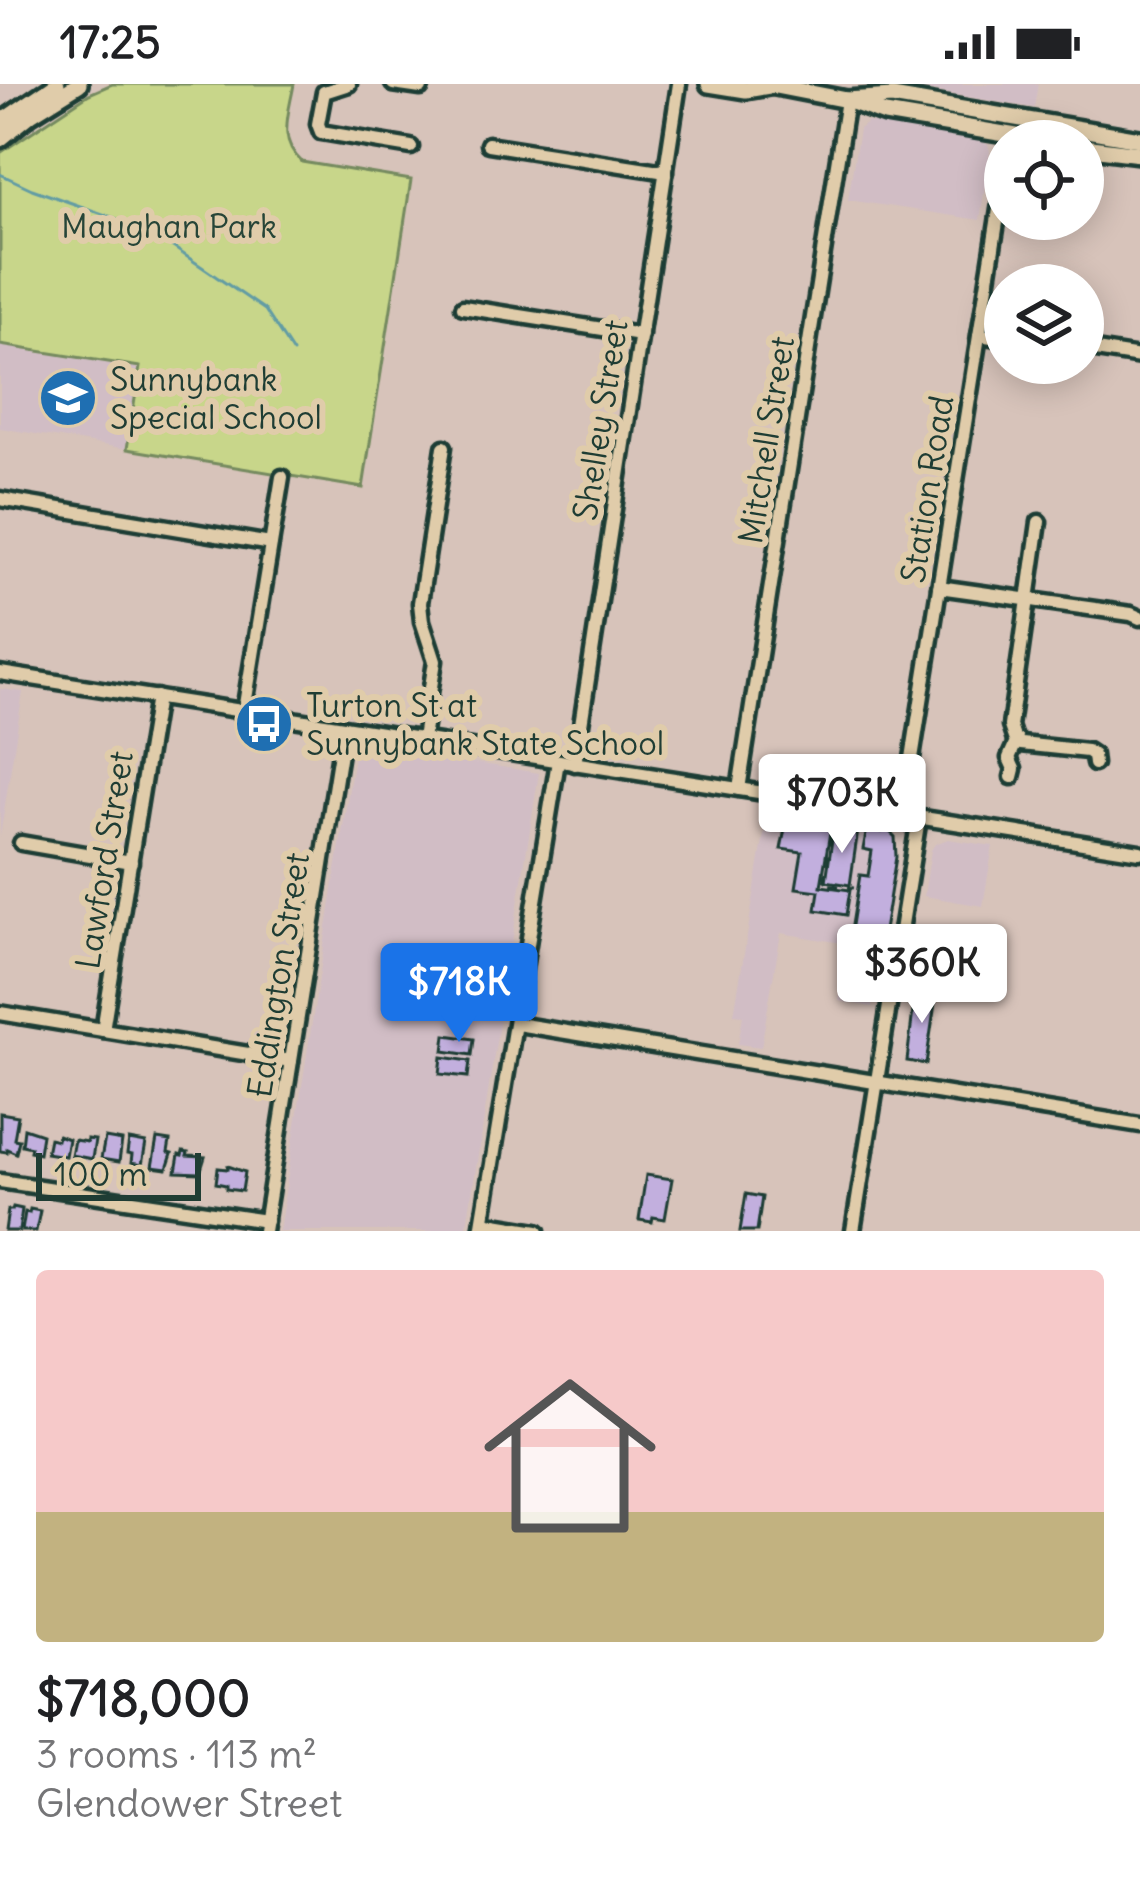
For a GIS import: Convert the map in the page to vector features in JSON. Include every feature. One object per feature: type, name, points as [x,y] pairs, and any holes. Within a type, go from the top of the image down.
[{"type":"main road","points":[[0,123],[57,84]]},
{"type":"main road","points":[[0,139],[79,84]]},
{"type":"main road","points":[[709,84],[746,90],[767,85],[847,100],[892,97],[984,123]]},
{"type":"main road","points":[[1104,137],[1140,139]]},
{"type":"main road","points":[[1104,150],[1140,154]]},
{"type":"street","points":[[349,84],[323,92],[321,132],[411,147]]},
{"type":"street","points":[[393,84],[421,88]]},
{"type":"street","name":"Shelley Street","points":[[575,764],[679,84]]},
{"type":"street","name":"Mitchell Street","points":[[739,789],[847,100]]},
{"type":"street","points":[[488,144],[666,172]]},
{"type":"street","name":"Station Road","points":[[903,815],[994,240]]},
{"type":"street","points":[[463,307],[640,335]]},
{"type":"street","points":[[979,334],[984,335]]},
{"type":"street","points":[[1104,352],[1140,357]]},
{"type":"street","points":[[423,739],[435,661],[421,603],[444,447]]},
{"type":"street","points":[[244,711],[281,477]]},
{"type":"street","points":[[0,499],[271,544]]},
{"type":"street","points":[[1039,522],[1010,726],[1017,740],[1034,747],[1087,751],[1094,764]]},
{"type":"street","points":[[939,587],[1140,618]]},
{"type":"street","points":[[0,673],[1140,852]]},
{"type":"street","name":"Lawford Street","points":[[104,1030],[157,698]]},
{"type":"street","name":"Eddington Street","points":[[265,1226],[344,727]]},
{"type":"street","points":[[1012,777],[1009,758],[1017,740]]},
{"type":"street","points":[[538,1231],[482,1227],[558,761]]},
{"type":"street","points":[[853,1231],[919,818]]},
{"type":"street","points":[[21,843],[131,862]]},
{"type":"street","points":[[0,1013],[291,1061]]},
{"type":"street","points":[[517,1024],[1140,1125]]},
{"type":"street","points":[[0,1181],[265,1226]]},
{"type":"path","points":[[834,819],[824,884],[854,888]]},
{"type":"shaded area","points":[[890,84],[1038,84],[1034,108]]},
{"type":"shaded area","points":[[868,122],[984,143],[980,220],[848,200],[859,129]]},
{"type":"shaded area","name":"Sunnybank Special School","points":[[0,345],[140,367],[127,449],[0,428]]},
{"type":"shaded area","points":[[0,689],[23,692],[0,836]]},
{"type":"shaded area","points":[[356,744],[539,773],[466,1231],[279,1231]]},
{"type":"shaded area","points":[[768,810],[887,829],[895,837],[896,857],[872,1007],[839,1001],[848,944],[781,933],[761,1047],[738,1044],[743,1015],[734,1014]]},
{"type":"shaded area","points":[[948,839],[993,846],[983,906],[924,896],[931,850]]},
{"type":"green space","name":"Maughan Park","points":[[112,84],[294,84],[287,135],[302,162],[411,180],[363,488],[127,449],[140,367],[0,345],[0,153]]},
{"type":"building","points":[[788,813],[859,824],[858,830],[787,819]]},
{"type":"building","points":[[787,819],[831,826],[821,886],[850,890],[846,915],[816,910],[819,891],[796,888],[802,852],[781,849]]},
{"type":"building","points":[[834,826],[858,830],[850,885],[826,881]]},
{"type":"building","points":[[867,829],[887,829],[895,837],[881,949],[849,944],[860,875],[868,876],[872,851],[863,849]]},
{"type":"building","points":[[919,987],[937,990],[926,1064],[907,1061]]},
{"type":"building","points":[[446,1035],[474,1039],[472,1055],[444,1051]]},
{"type":"building","points":[[442,1057],[470,1061],[468,1077],[440,1074]]},
{"type":"building","points":[[0,1113],[18,1116],[16,1153],[0,1151]]},
{"type":"building","points":[[24,1128],[42,1134],[39,1153],[22,1145]]},
{"type":"building","points":[[58,1135],[68,1139],[65,1156],[46,1153],[49,1138],[57,1140]]},
{"type":"building","points":[[105,1138],[122,1141],[119,1162],[101,1159]]},
{"type":"building","points":[[157,1139],[170,1141],[167,1169],[152,1167]]},
{"type":"building","points":[[74,1140],[95,1140],[92,1159],[71,1155]]},
{"type":"building","points":[[129,1140],[146,1143],[142,1165],[131,1163]]},
{"type":"building","points":[[183,1152],[205,1157],[200,1173],[176,1172]]},
{"type":"building","points":[[218,1168],[245,1172],[242,1191],[216,1183]]},
{"type":"building","points":[[646,1175],[672,1179],[665,1219],[639,1220]]},
{"type":"building","points":[[746,1194],[762,1197],[757,1231],[740,1231]]},
{"type":"building","points":[[22,1209],[19,1231],[5,1231],[8,1210]]},
{"type":"building","points":[[40,1211],[36,1231],[22,1231],[25,1212]]},
{"type":"waterway","points":[[0,174],[148,230],[265,310],[293,353]]},
{"type":"place","name":"Sunnybank Special School","points":[[68,398]]},
{"type":"place","name":"Turton St at Sunnybank State School","points":[[264,724]]}]
